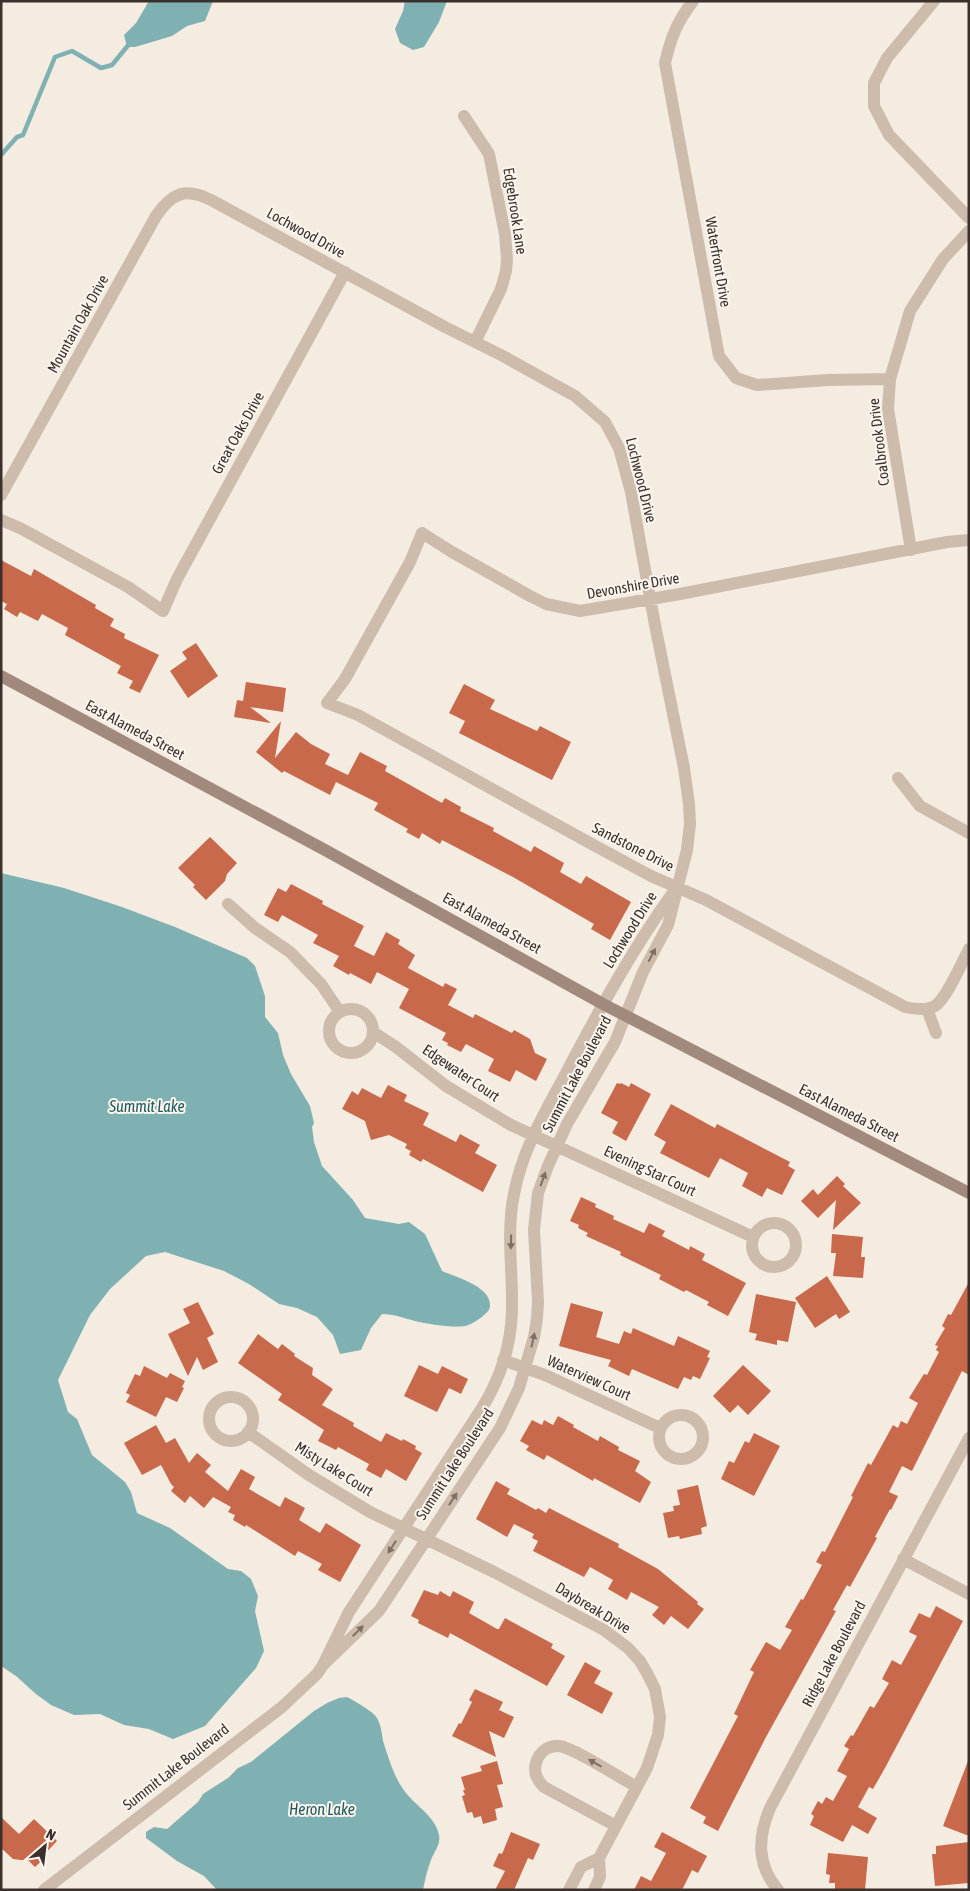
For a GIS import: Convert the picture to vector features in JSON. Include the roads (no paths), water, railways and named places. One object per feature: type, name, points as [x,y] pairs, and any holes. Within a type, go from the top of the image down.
[{"type":"street","name":"Waterfront Drive","points":[[693,1],[680,18],[670,39],[665,63],[719,356],[736,378],[757,385],[828,380],[890,379]]},
{"type":"street","points":[[934,1],[887,58],[874,82],[874,106],[889,135],[969,218]]},
{"type":"street","name":"Edgebrook Lane","points":[[464,116],[489,154],[506,234],[506,271],[501,289],[475,342]]},
{"type":"street","name":"Lochwood Drive","points":[[200,194],[575,396],[605,422],[619,448],[631,492],[650,600],[684,768],[690,824],[684,868],[676,888],[668,924],[643,972],[632,1000]]},
{"type":"street","name":"Mountain Oak Drive","points":[[1,495],[156,216],[170,199],[176,195],[200,194]]},
{"type":"street","name":"Coalbrook Drive","points":[[911,550],[888,408],[890,379],[910,311],[944,259],[969,231]]},
{"type":"street","name":"Great Oaks Drive","points":[[1,520],[20,528],[128,587],[163,611],[177,580],[345,272]]},
{"type":"street","name":"Devonshire Drive","points":[[327,703],[345,679],[410,562],[422,533],[452,552],[546,604],[580,611],[650,600],[947,542],[969,540]]},
{"type":"street","name":"East Alameda Street","points":[[1,676],[334,855],[603,1004],[969,1193]]},
{"type":"street","name":"Sandstone Drive","points":[[327,703],[358,715],[599,848],[676,888],[706,900],[905,1007],[927,1009]]},
{"type":"street","points":[[898,778],[920,806],[969,833]]},
{"type":"street","name":"Lochwood Drive","points":[[613,990],[655,918],[676,888]]},
{"type":"street","points":[[228,904],[255,928],[290,952],[321,984],[340,1012],[334,1016],[330,1024],[329,1034],[336,1047],[344,1052],[360,1051],[369,1043],[373,1032]]},
{"type":"street","points":[[936,1034],[927,1009],[935,1006],[941,1000],[969,948]]},
{"type":"street","name":"Summit Lake Boulevard","points":[[323,1665],[350,1612],[488,1399],[509,1339],[512,1312],[511,1243],[514,1194],[525,1154],[603,1004],[613,990]]},
{"type":"street","name":"Summit Lake Boulevard","points":[[44,1890],[282,1707],[379,1611],[500,1428],[526,1368],[534,1337],[538,1301],[534,1230],[538,1193],[567,1124],[615,1042],[632,1000]]},
{"type":"street","name":"Edgewater Court","points":[[340,1012],[349,1009],[363,1012],[370,1020],[373,1032],[396,1047],[446,1086],[533,1136]]},
{"type":"street","name":"Evening Star Court","points":[[533,1136],[753,1237]]},
{"type":"street","name":"Waterview Court","points":[[503,1360],[526,1368],[660,1428]]},
{"type":"street","name":"Misty Lake Court","points":[[248,1432],[335,1492],[370,1512],[404,1528]]},
{"type":"street","name":"Ridge Lake Boulevard","points":[[778,1890],[765,1871],[761,1855],[761,1835],[770,1808],[969,1438]]},
{"type":"street","name":"Daybreak Drive","points":[[404,1528],[597,1626],[616,1638],[640,1661],[648,1673],[655,1689],[660,1717],[653,1752],[637,1787],[599,1858],[600,1877],[594,1890]]},
{"type":"street","points":[[903,1559],[969,1594]]},
{"type":"street","points":[[616,1826],[544,1787],[538,1781],[535,1774],[538,1758],[544,1750],[551,1746],[568,1748],[637,1787]]},
{"type":"street","name":"Daybreak Drive","points":[[569,1890],[581,1867],[599,1858]]},
{"type":"water","points":[[149,1],[213,1],[205,21],[187,26],[172,36],[135,47],[127,47],[124,35],[136,23]]},
{"type":"water","points":[[405,1],[447,1],[439,22],[424,47],[413,50],[400,43],[395,29]]},
{"type":"water","name":"Summit Lake","points":[[1,873],[64,888],[122,907],[175,927],[247,958],[255,966],[265,996],[265,1017],[278,1033],[283,1055],[291,1074],[310,1106],[314,1123],[312,1127],[314,1142],[322,1166],[353,1200],[365,1218],[399,1224],[409,1222],[425,1234],[442,1271],[479,1287],[489,1298],[489,1310],[482,1317],[465,1326],[433,1324],[395,1315],[382,1314],[371,1328],[361,1350],[340,1354],[333,1335],[317,1317],[297,1308],[279,1304],[249,1284],[224,1271],[165,1252],[146,1256],[110,1289],[90,1315],[58,1380],[68,1412],[77,1419],[92,1455],[125,1482],[131,1492],[137,1513],[170,1528],[228,1569],[241,1571],[251,1579],[258,1596],[255,1611],[264,1651],[256,1668],[205,1726],[173,1739],[149,1729],[124,1725],[100,1714],[74,1715],[51,1705],[1,1666]]},
{"type":"water","name":"Heron Lake","points":[[347,1697],[375,1715],[387,1755],[398,1781],[410,1798],[430,1817],[437,1828],[439,1842],[428,1868],[423,1890],[217,1890],[204,1876],[177,1861],[146,1838],[146,1832],[154,1827],[167,1829],[198,1802],[203,1794],[228,1778],[238,1768],[251,1762],[314,1711],[327,1703]]},
{"type":"waterway","points":[[1,155],[17,137],[23,135],[55,57],[72,51],[101,68],[112,65],[130,43]]}]
